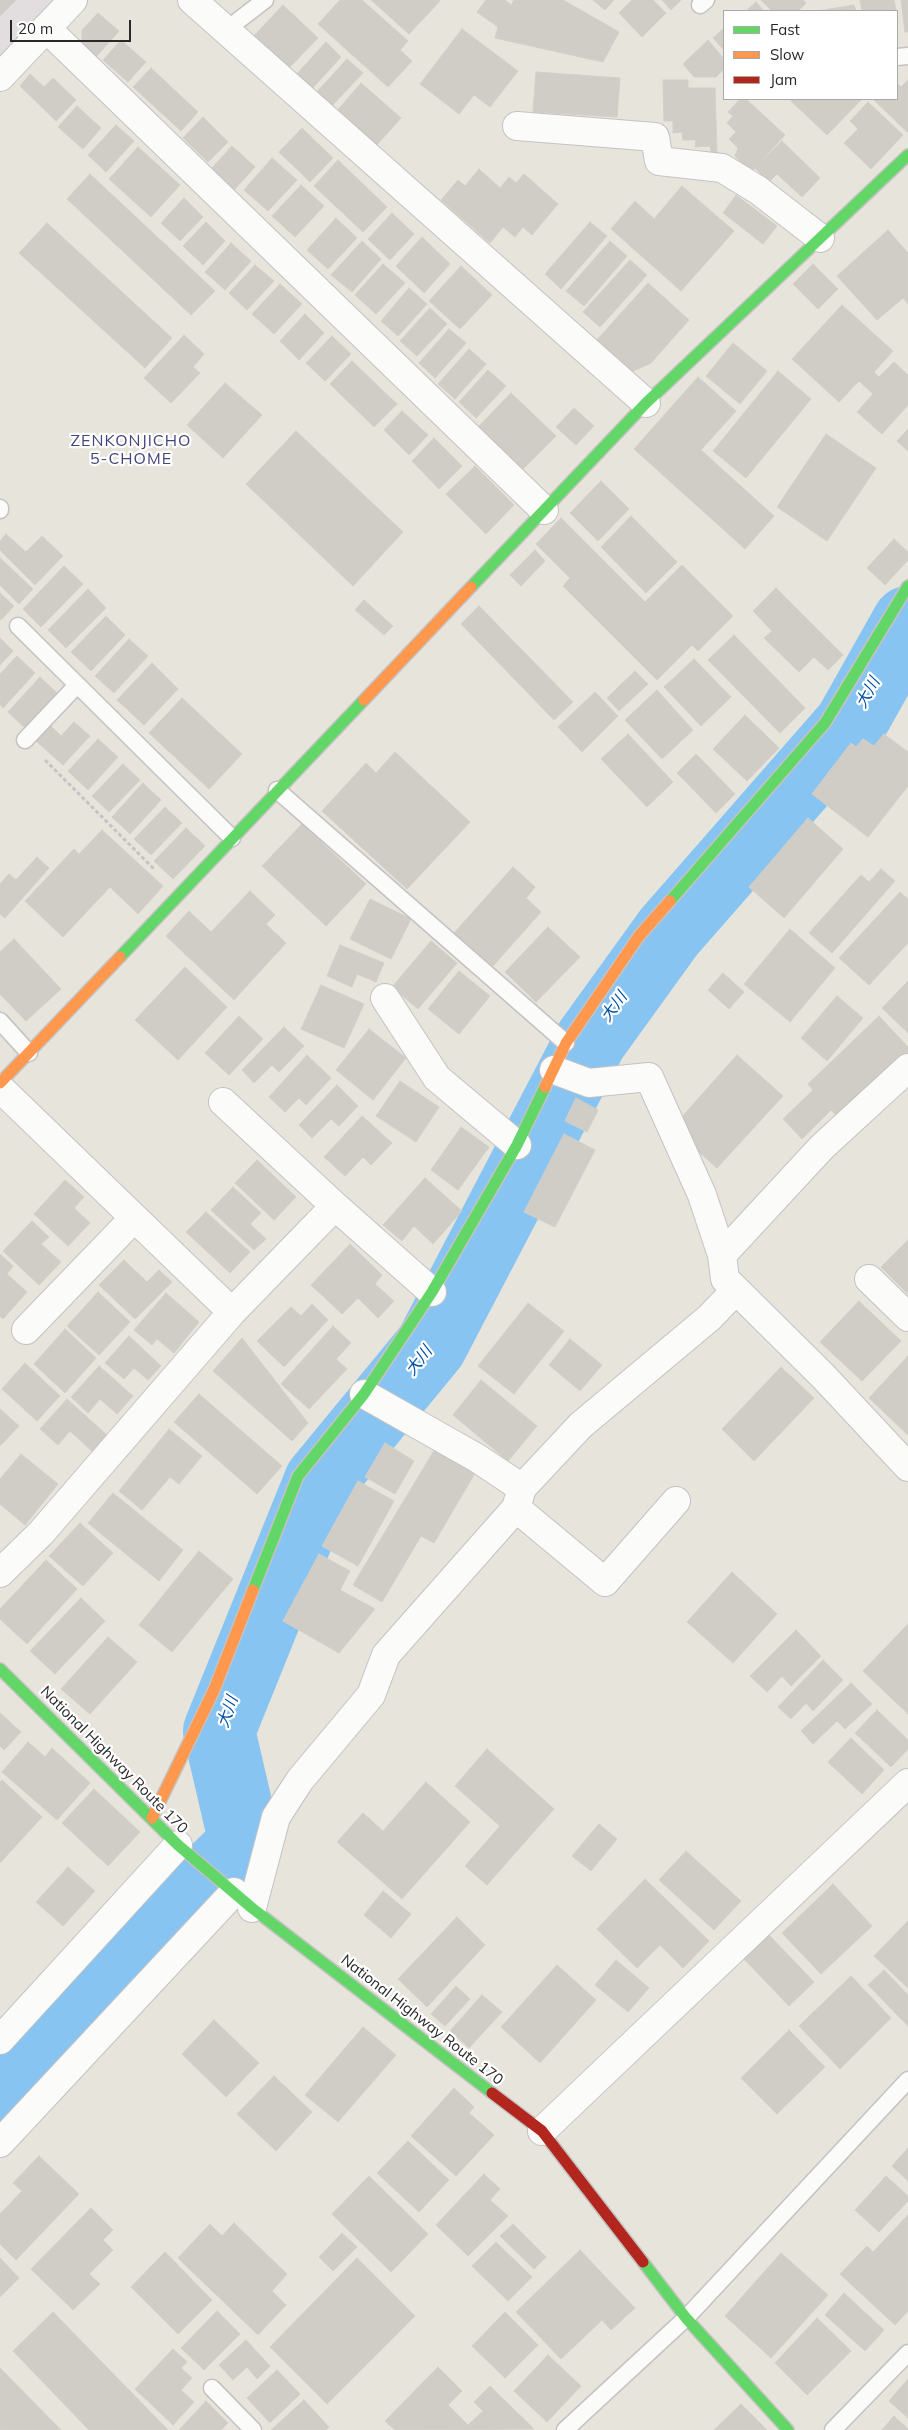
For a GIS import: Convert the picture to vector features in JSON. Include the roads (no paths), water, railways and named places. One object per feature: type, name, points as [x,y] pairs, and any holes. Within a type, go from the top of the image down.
[{"type":"main road","points":[[0,1083],[646,403],[908,154]]},
{"type":"main road","points":[[152,1818],[214,1690],[298,1476],[364,1394],[432,1292],[516,1145],[566,1043],[639,936],[826,722],[908,586]]},
{"type":"main road","name":"National Highway Route 170","points":[[0,1669],[182,1848],[235,1893],[542,2131],[686,2318],[788,2430]]},
{"type":"street","points":[[0,77],[73,0]]},
{"type":"street","points":[[192,0],[646,403]]},
{"type":"street","points":[[46,28],[544,510]]},
{"type":"street","points":[[517,126],[655,137],[659,161],[722,168],[758,190],[820,238]]},
{"type":"street","points":[[385,998],[437,1078],[516,1145]]},
{"type":"street","points":[[722,1255],[822,1147],[908,1068]]},
{"type":"street","points":[[554,1070],[589,1083],[648,1077],[702,1195],[722,1255],[725,1279],[823,1376],[908,1468]]},
{"type":"street","points":[[0,1088],[232,1312]]},
{"type":"street","points":[[223,1102],[432,1292]]},
{"type":"street","points":[[0,1573],[41,1533],[232,1312],[336,1206]]},
{"type":"street","points":[[26,1330],[134,1218]]},
{"type":"street","points":[[869,1279],[908,1317]]},
{"type":"street","points":[[0,2143],[235,1893],[276,1817],[300,1780],[371,1695],[386,1655],[581,1425],[710,1318],[736,1290]]},
{"type":"street","points":[[364,1394],[477,1458],[605,1582],[676,1501]]},
{"type":"street","points":[[542,2131],[908,1783]]},
{"type":"street","points":[[0,2040],[182,1848]]},
{"type":"lane","points":[[226,30],[265,0]]},
{"type":"lane","points":[[18,626],[232,838]]},
{"type":"lane","points":[[25,740],[77,684]]},
{"type":"lane","points":[[277,790],[566,1043]]},
{"type":"lane","points":[[0,1021],[29,1053]]},
{"type":"lane","points":[[565,2430],[686,2318],[908,2080]]},
{"type":"lane","points":[[834,2430],[908,2353]]},
{"type":"lane","points":[[212,2388],[253,2430]]},
{"type":"waterway","name":"大川","points":[[0,2095],[150,1936],[245,1843],[219,1731],[320,1481],[431,1346],[591,1040],[669,932],[850,725],[908,622]]},
{"type":"district","name":"ZENKONJICHO 5-CHOME","points":[[131,450]]}]
